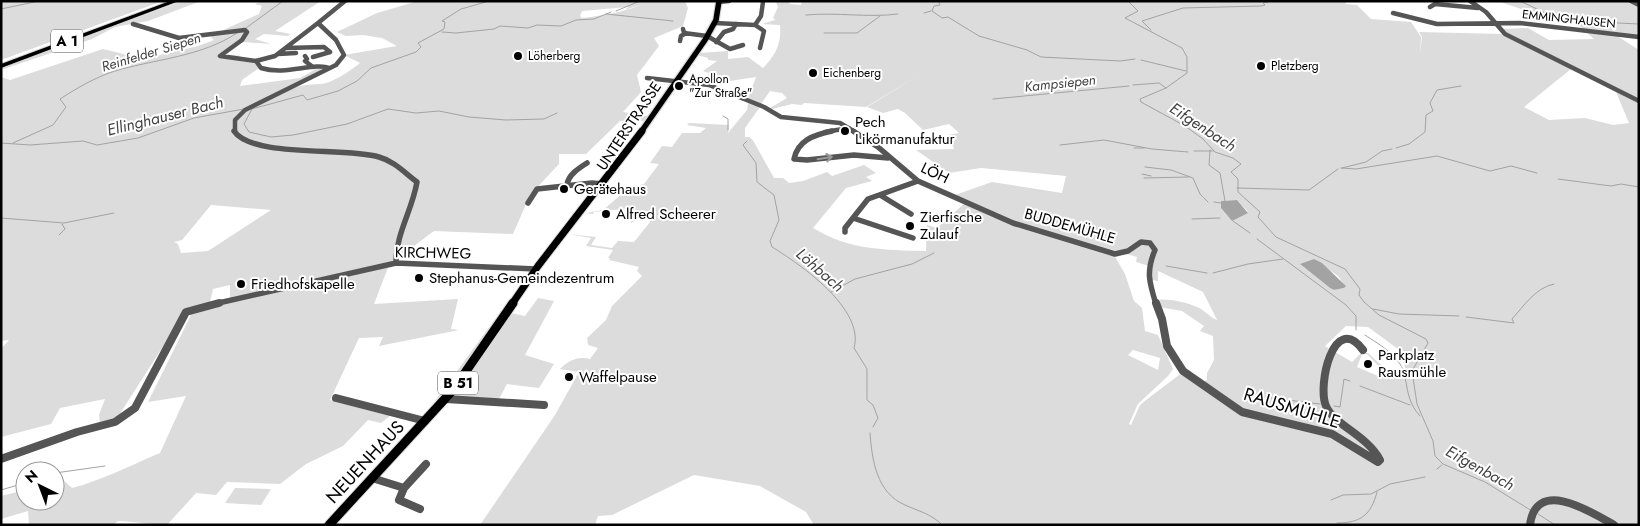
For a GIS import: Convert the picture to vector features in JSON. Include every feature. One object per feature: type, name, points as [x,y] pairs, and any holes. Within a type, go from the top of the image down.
[{"type":"highway","name":"A 1","points":[[1,64],[131,19],[168,1]]},
{"type":"highway","name":"A 1","points":[[148,10],[176,1]]},
{"type":"main road","name":"UNTERSTRASSE","points":[[604,184],[707,36],[715,23],[718,2]]},
{"type":"main road","name":"NEUENHAUS","points":[[329,525],[446,399],[536,270],[604,184]]},
{"type":"street","points":[[278,54],[345,1]]},
{"type":"street","name":"UNTERSTRASSE","points":[[718,2],[729,1],[729,8]]},
{"type":"street","name":"EMMINGHAUSEN","points":[[1470,1],[1486,12],[1505,34],[1639,101]]},
{"type":"street","points":[[1631,1],[1639,5]]},
{"type":"street","points":[[755,25],[761,16],[764,2]]},
{"type":"street","points":[[1430,7],[1435,4],[1480,8]]},
{"type":"street","name":"EMMINGHAUSEN","points":[[1393,13],[1440,24],[1461,22],[1497,25],[1525,23],[1639,37]]},
{"type":"street","points":[[131,19],[180,38],[238,30],[246,32],[242,40],[220,56],[256,61],[278,54],[296,53]]},
{"type":"street","points":[[318,23],[336,40],[344,55],[340,62],[251,106],[235,119],[233,127],[236,135],[243,140],[260,146],[331,151],[386,159],[417,182],[416,193],[394,245],[396,263]]},
{"type":"street","points":[[715,23],[755,25],[764,31],[760,48]]},
{"type":"street","points":[[716,42],[724,32],[733,29],[736,24]]},
{"type":"street","points":[[680,40],[680,36],[684,31],[707,36],[730,49],[744,45]]},
{"type":"street","points":[[286,48],[326,48],[330,52]]},
{"type":"street","points":[[313,58],[340,49]]},
{"type":"street","points":[[305,56],[307,59],[305,61],[313,67]]},
{"type":"street","points":[[256,61],[263,69],[294,71],[324,66],[330,68]]},
{"type":"street","name":"UNTERSTRASSE","points":[[647,78],[709,85],[764,107]]},
{"type":"street","name":"LÖH","points":[[764,107],[781,117],[833,121],[850,128],[878,147],[888,158],[918,181],[974,205]]},
{"type":"street","points":[[850,128],[811,135],[793,157],[796,160],[854,155],[888,158]]},
{"type":"street","points":[[567,185],[567,181],[576,170],[587,163]]},
{"type":"street","points":[[845,232],[868,199],[918,181]]},
{"type":"street","points":[[528,203],[538,189],[567,185],[604,184]]},
{"type":"street","points":[[880,195],[912,214]]},
{"type":"street","name":"BUDDEMÜHLE","points":[[974,205],[1013,222],[1113,253],[1128,251],[1141,242],[1152,244],[1155,250],[1148,266],[1151,289],[1162,319],[1166,342],[1177,363]]},
{"type":"street","points":[[853,218],[913,238]]},
{"type":"street","name":"KIRCHWEG","points":[[1,459],[77,432],[115,422],[135,408],[186,312],[230,300],[396,263],[536,270]]},
{"type":"street","name":"RAUSMÜHLE","points":[[1177,363],[1192,378],[1242,412],[1332,434],[1349,442],[1370,459],[1378,462],[1380,460],[1378,455],[1365,438],[1337,417],[1326,404],[1325,368],[1333,348],[1341,341],[1350,340],[1360,345],[1363,350]]},
{"type":"street","name":"NEUENHAUS","points":[[336,398],[425,421]]},
{"type":"street","points":[[446,399],[544,405]]},
{"type":"street","points":[[420,509],[399,500],[404,488],[426,464]]},
{"type":"street","points":[[372,478],[404,488]]},
{"type":"street","points":[[1530,525],[1533,515],[1541,505],[1552,500],[1567,502],[1614,525]]},
{"type":"shaded area","points":[[1,1],[163,1],[1,60]]},
{"type":"shaded area","points":[[182,1],[201,1],[148,21],[115,27],[92,39],[1,70],[3,67]]},
{"type":"shaded area","points":[[262,1],[321,1],[275,31],[291,34],[288,36],[264,34],[255,39],[271,44],[243,42],[225,54],[241,56],[238,59],[255,61],[259,68],[242,80],[240,86],[300,78],[321,66],[327,68],[292,89],[336,79],[360,63],[344,55],[397,46],[382,38],[363,35],[346,36],[337,32],[377,13],[418,1],[685,1],[688,8],[683,26],[654,38],[659,46],[637,75],[641,92],[623,112],[648,116],[644,121],[620,121],[586,154],[559,154],[559,164],[530,195],[513,234],[434,231],[394,261],[237,296],[389,265],[374,304],[458,299],[451,329],[459,330],[379,346],[383,337],[359,338],[330,400],[391,415],[381,423],[368,420],[343,446],[306,464],[280,484],[227,482],[216,495],[196,493],[167,525],[118,521],[113,525],[29,525],[28,511],[65,511],[65,482],[72,488],[83,485],[160,453],[186,396],[148,402],[191,315],[183,315],[116,420],[100,424],[99,415],[105,399],[60,408],[51,424],[1,437],[1,349],[9,340],[1,341],[1,77],[10,80],[103,49],[140,58],[139,60],[198,46],[214,40],[210,36],[259,14],[262,6],[255,4]],"holes":[[[628,7],[625,10],[582,18],[580,16],[582,11]],[[211,205],[271,210],[208,251],[181,253],[178,244],[174,242],[182,240]],[[230,285],[230,298],[210,302],[213,289]]]},
{"type":"shaded area","points":[[768,1],[788,1],[790,4],[801,5],[802,1],[1347,1],[1345,4],[1357,5],[1371,19],[1411,22],[1421,37],[1420,54],[1422,37],[1419,32],[1503,34],[1564,65],[1566,64],[1509,35],[1503,29],[1528,28],[1549,40],[1594,39],[1572,19],[1534,13],[1497,1],[1630,1],[1639,6],[1639,37],[1614,34],[1639,50],[1639,525],[814,525],[806,512],[760,486],[694,475],[612,515],[598,516],[595,525],[480,525],[555,415],[579,372],[560,369],[574,360],[590,359],[598,348],[588,345],[587,338],[606,320],[612,306],[642,276],[637,271],[639,267],[609,260],[610,258],[608,258],[613,250],[586,246],[591,238],[568,234],[596,237],[591,245],[612,248],[618,241],[634,242],[650,222],[649,219],[639,218],[631,223],[631,208],[594,212],[593,214],[586,213],[603,210],[629,188],[644,184],[659,164],[650,163],[662,146],[672,147],[682,133],[700,133],[706,128],[687,125],[689,123],[729,125],[728,133],[747,110],[748,103],[760,107],[745,128],[745,137],[750,137],[754,142],[774,178],[783,178],[789,183],[803,181],[827,172],[832,176],[864,165],[876,173],[866,177],[872,181],[846,188],[813,228],[840,241],[867,247],[926,251],[927,225],[937,228],[966,202],[1012,223],[1114,255],[1125,274],[1134,301],[1142,308],[1145,331],[1158,335],[1173,369],[1138,404],[1129,424],[1131,425],[1140,405],[1183,372],[1242,412],[1331,435],[1349,444],[1374,464],[1375,460],[1342,436],[1315,427],[1252,414],[1231,404],[1200,383],[1207,380],[1207,373],[1214,360],[1213,336],[1200,331],[1204,326],[1182,311],[1159,307],[1156,300],[1171,300],[1200,308],[1217,320],[1203,292],[1158,271],[1158,281],[1151,280],[1149,266],[1136,262],[1137,257],[1016,222],[955,195],[992,182],[1062,193],[1066,176],[981,168],[949,173],[916,150],[954,149],[948,135],[959,133],[949,124],[923,130],[898,109],[883,113],[867,107],[924,72],[866,107],[804,103],[802,105],[792,104],[772,109],[770,108],[787,98],[782,93],[770,91],[761,104],[747,101],[756,77],[730,81],[727,76],[708,76],[709,73],[703,71],[717,61],[708,60],[708,58],[697,55],[699,53],[728,51],[728,59],[748,57],[763,68],[774,54],[780,38],[780,25],[762,24],[775,20],[780,24],[773,18],[778,7],[776,2]],"holes":[[[1571,69],[1616,92],[1629,123],[1613,125],[1585,118],[1549,120],[1524,107]],[[1237,200],[1248,212],[1232,221],[1221,208],[1221,201]],[[1314,259],[1338,276],[1345,286],[1344,288],[1334,290],[1301,265]],[[1346,326],[1368,327],[1402,352],[1405,368],[1389,372],[1368,353],[1361,353],[1352,362],[1325,346]],[[1133,350],[1160,358],[1158,370],[1128,355]],[[1362,354],[1367,354],[1384,372],[1378,376],[1357,367]]]},
{"type":"shaded area","points":[[1237,200],[1248,213],[1232,221],[1221,208],[1221,201]]},
{"type":"shaded area","points":[[1314,259],[1322,263],[1346,286],[1334,290],[1300,264]]},
{"type":"shaded area","points":[[538,298],[554,301],[525,355],[554,364],[539,388],[507,384],[498,401],[455,397],[435,401],[501,311],[525,316]]},
{"type":"shaded area","points":[[235,488],[271,489],[261,505],[225,503]]},
{"type":"shaded area","points":[[15,492],[15,511],[28,511],[1,519],[1,496]]},
{"type":"waterway","points":[[1,9],[39,1]]},
{"type":"waterway","name":"Reinfelder Siepen","points":[[246,28],[283,1]]},
{"type":"waterway","points":[[489,1],[461,9],[442,21],[445,22],[444,29],[418,43],[421,47],[416,52],[371,68],[357,81],[338,91],[307,100],[303,95],[252,109],[244,124],[249,132],[271,137],[293,135],[347,124],[388,109],[416,113],[439,111],[469,117],[506,120],[544,119],[557,113]]},
{"type":"waterway","points":[[616,11],[640,1]]},
{"type":"waterway","points":[[938,1],[940,5],[934,6],[932,11],[942,18],[948,17],[979,36],[1027,50],[1041,57],[1120,61],[1135,59]]},
{"type":"waterway","name":"Eifgenbach","points":[[1128,1],[1138,11],[1125,18],[1182,48],[1187,57],[1187,73],[1166,88]]},
{"type":"waterway","points":[[1151,30],[1142,21],[1183,8],[1261,6],[1265,5],[1263,3],[1271,1]]},
{"type":"waterway","points":[[1520,1],[1554,17],[1577,21],[1639,24]]},
{"type":"waterway","points":[[924,13],[931,11]]},
{"type":"waterway","points":[[606,14],[611,12]]},
{"type":"waterway","points":[[442,32],[456,33],[494,29],[500,26],[528,28],[537,25],[561,26],[576,20],[594,19],[606,14]]},
{"type":"waterway","points":[[606,14],[673,21]]},
{"type":"waterway","points":[[806,15],[898,14]]},
{"type":"waterway","points":[[824,33],[857,33],[880,16]]},
{"type":"waterway","name":"Reinfelder Siepen","points":[[13,143],[53,125],[66,107],[60,99],[94,80],[115,71],[193,52],[223,41],[237,33]]},
{"type":"waterway","points":[[1141,60],[1186,71]]},
{"type":"waterway","name":"Kampsiepen","points":[[1133,85],[1159,83],[1166,88]]},
{"type":"waterway","name":"Kampsiepen","points":[[993,99],[1129,86]]},
{"type":"waterway","points":[[1396,148],[1409,144],[1425,132],[1426,115],[1433,111],[1430,103],[1437,90],[1461,86]]},
{"type":"waterway","name":"Eifgenbach","points":[[1166,88],[1140,99],[1141,102],[1185,126],[1203,139],[1215,152],[1233,158],[1241,164],[1231,172],[1238,179],[1238,188]]},
{"type":"waterway","name":"Ellinghauser Bach","points":[[1,143],[30,145],[83,141],[97,145],[138,138],[194,118],[244,109]]},
{"type":"waterway","name":"Löhbach","points":[[723,116],[728,119],[728,130]]},
{"type":"waterway","points":[[1060,145],[1104,140],[1152,149],[1188,152]]},
{"type":"waterway","name":"Löhbach","points":[[747,141],[743,145],[756,163],[757,182],[774,195],[779,220],[770,241],[772,247],[798,264],[828,289],[850,318],[855,333],[854,348],[867,369],[867,400],[873,405],[878,418],[873,427]]},
{"type":"waterway","points":[[1134,148],[1144,148]]},
{"type":"waterway","points":[[1342,168],[1366,162],[1382,151],[1392,149]]},
{"type":"waterway","points":[[1194,151],[1210,151]]},
{"type":"waterway","points":[[1210,151],[1209,165],[1220,173],[1225,201]]},
{"type":"waterway","points":[[1341,168],[1356,169],[1437,156],[1490,171],[1511,166],[1537,173]]},
{"type":"waterway","points":[[1145,167],[1171,170],[1193,178],[1200,194],[1208,202]]},
{"type":"waterway","points":[[1238,188],[1309,190],[1338,169]]},
{"type":"waterway","points":[[1142,174],[1151,176]]},
{"type":"waterway","points":[[1144,178],[1189,177]]},
{"type":"waterway","points":[[1558,179],[1611,186],[1621,184],[1639,187]]},
{"type":"waterway","name":"Eifgenbach","points":[[1238,188],[1238,192],[1260,212],[1258,217],[1276,237],[1345,269],[1360,289],[1359,295],[1364,302],[1379,315],[1426,339],[1428,343],[1412,371],[1417,404],[1433,441],[1435,456],[1443,464],[1485,482],[1532,511]]},
{"type":"waterway","points":[[1214,202],[1221,203]]},
{"type":"waterway","points":[[1,218],[64,223],[114,213]]},
{"type":"waterway","points":[[1192,219],[1220,218]]},
{"type":"waterway","points":[[1233,221],[1250,233]]},
{"type":"waterway","points":[[59,235],[65,229],[62,224]]},
{"type":"waterway","points":[[1257,239],[1346,305],[1356,316],[1356,330]]},
{"type":"waterway","points":[[831,292],[855,279],[912,264],[934,253]]},
{"type":"waterway","points":[[1213,273],[1248,264],[1283,259]]},
{"type":"waterway","points":[[1166,266],[1207,273]]},
{"type":"waterway","points":[[1466,317],[1514,323],[1512,319],[1530,298],[1541,289],[1554,284]]},
{"type":"waterway","points":[[1373,309],[1399,314],[1459,316]]},
{"type":"waterway","points":[[1365,335],[1390,352],[1400,363],[1411,403],[1420,416]]},
{"type":"waterway","points":[[1334,406],[1340,407],[1344,379],[1350,381]]},
{"type":"waterway","points":[[1360,386],[1410,405]]},
{"type":"waterway","points":[[1263,397],[1320,404]]},
{"type":"waterway","name":"Löhbach","points":[[870,433],[875,465],[882,484],[888,493],[905,505],[929,515],[942,525]]},
{"type":"waterway","points":[[1437,469],[1442,465]]},
{"type":"waterway","points":[[65,472],[105,466]]},
{"type":"waterway","points":[[1331,500],[1343,495],[1371,494],[1390,484],[1425,477]]},
{"type":"waterway","points":[[1,490],[15,486]]},
{"type":"waterway","points":[[1337,523],[1353,521],[1364,516],[1372,507],[1377,492]]},
{"type":"waterway","name":"Eifgenbach","points":[[1538,514],[1555,525]]},
{"type":"place","name":"Löherberg","points":[[518,56]]},
{"type":"place","name":"Pletzberg","points":[[1261,66]]},
{"type":"place","name":"Eichenberg","points":[[813,73]]},
{"type":"place","name":"Apollon \"Zur Straße\"","points":[[679,86]]},
{"type":"place","name":"Pech Likörmanufaktur","points":[[845,131]]},
{"type":"place","name":"Gerätehaus","points":[[564,189]]},
{"type":"place","name":"Alfred Scheerer","points":[[606,214]]},
{"type":"place","name":"Zierfische Zulauf","points":[[910,226]]},
{"type":"place","name":"Stephanus-Gemeindezentrum","points":[[419,278]]},
{"type":"place","name":"Friedhofskapelle","points":[[241,284]]},
{"type":"place","name":"Parkplatz Rausmühle","points":[[1368,364]]},
{"type":"place","name":"Waffelpause","points":[[569,377]]}]
